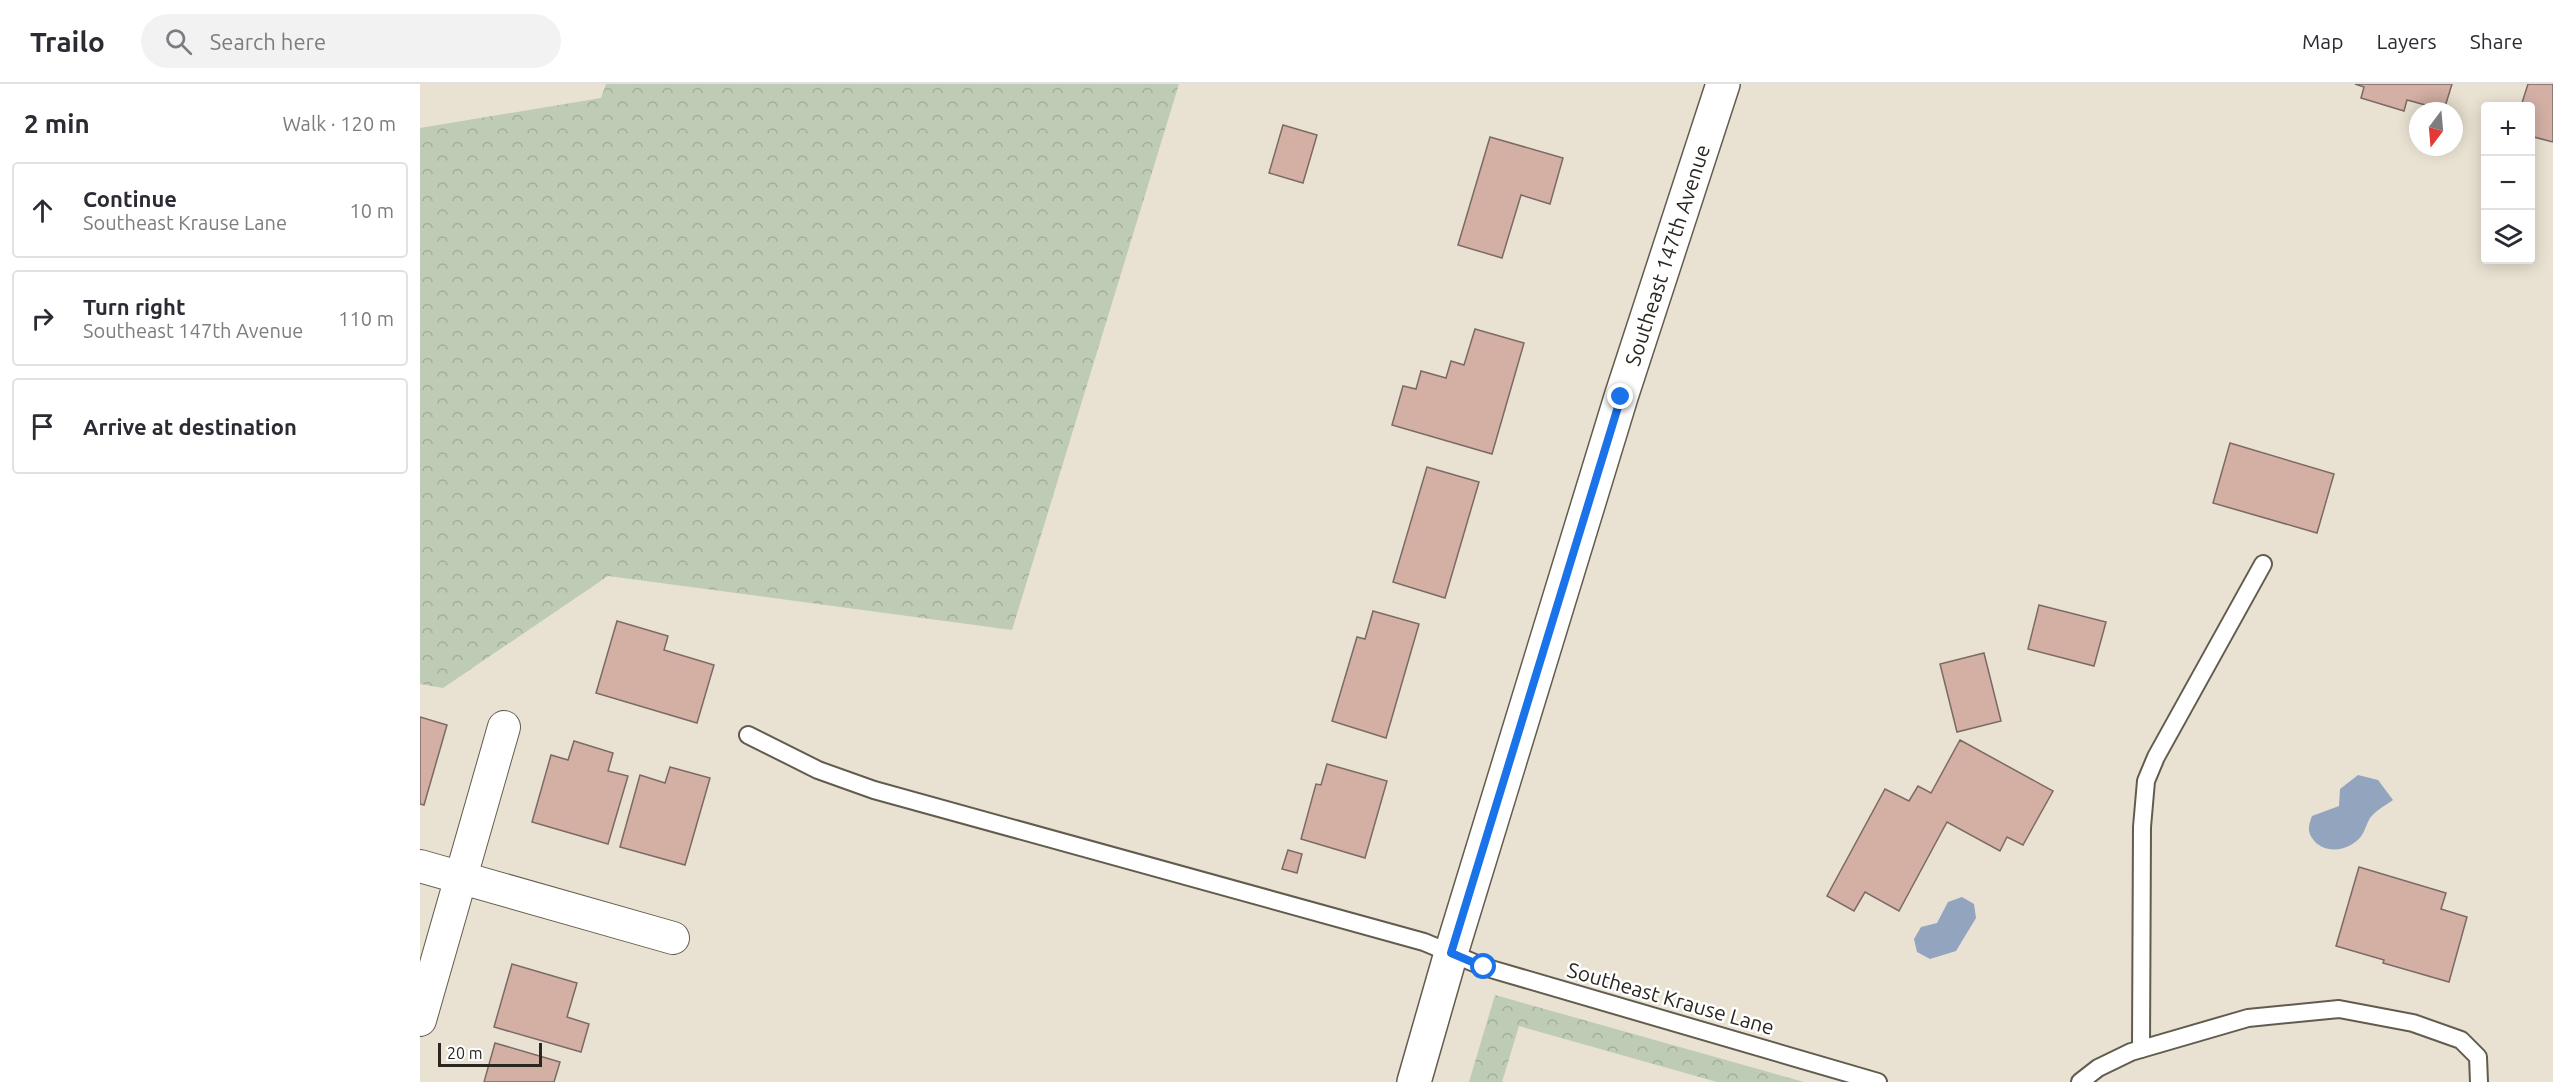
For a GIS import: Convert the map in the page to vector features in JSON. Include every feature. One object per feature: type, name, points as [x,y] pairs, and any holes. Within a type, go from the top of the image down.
[{"type":"main road","name":"Southeast 147th Avenue","points":[[1414,1082],[1451,953],[1621,397],[1723,84]]},
{"type":"street","points":[[420,1020],[504,727]]},
{"type":"street","points":[[420,866],[673,938]]},
{"type":"lane","points":[[2141,1049],[2142,827],[2146,781],[2156,757],[2263,564]]},
{"type":"lane","name":"Southeast Krause Lane","points":[[748,735],[818,770],[874,789],[1424,942],[1484,967],[1878,1082]]},
{"type":"lane","points":[[2080,1082],[2098,1068],[2141,1049],[2248,1018],[2339,1009],[2413,1023],[2461,1040],[2478,1057],[2479,1082]]},
{"type":"green space","points":[[606,84],[1179,84],[1012,630],[608,576],[443,688],[420,684],[420,128],[601,98]]},
{"type":"green space","points":[[1495,995],[1804,1082],[1717,1082],[1519,1026],[1502,1082],[1469,1082]]},
{"type":"water","points":[[2358,775],[2378,780],[2393,800],[2372,815],[2362,835],[2351,845],[2345,848],[2330,849],[2317,844],[2309,833],[2312,816],[2339,806],[2340,789]]},
{"type":"water","points":[[1962,897],[1974,904],[1976,918],[1956,951],[1930,959],[1917,952],[1914,939],[1921,927],[1937,923],[1948,902]]},
{"type":"building","points":[[2355,84],[2452,84],[2446,102],[2407,100],[2404,111],[2361,98],[2364,87]]},
{"type":"building","points":[[2528,84],[2553,84],[2553,142],[2535,137],[2535,102],[2522,102]]},
{"type":"building","points":[[1283,125],[1317,135],[1303,183],[1269,173]]},
{"type":"building","points":[[1490,137],[1563,158],[1550,204],[1521,195],[1502,258],[1458,245]]},
{"type":"building","points":[[1475,329],[1524,343],[1492,454],[1392,425],[1403,386],[1416,389],[1421,371],[1446,378],[1451,361],[1464,365]]},
{"type":"building","points":[[2230,443],[2334,474],[2317,533],[2213,503]]},
{"type":"building","points":[[1427,467],[1479,482],[1445,598],[1393,582]]},
{"type":"building","points":[[2039,605],[2106,622],[2094,666],[2028,649]]},
{"type":"building","points":[[1373,611],[1419,624],[1386,738],[1332,721],[1357,637],[1365,639]]},
{"type":"building","points":[[617,621],[668,636],[664,650],[714,665],[697,723],[596,693]]},
{"type":"building","points":[[1984,653],[2001,721],[1957,732],[1940,664]]},
{"type":"building","points":[[420,717],[447,725],[424,805],[420,804]]},
{"type":"building","points":[[1960,740],[2053,791],[2023,845],[2007,837],[2000,851],[1947,822],[1899,911],[1865,892],[1854,911],[1827,896],[1885,789],[1909,801],[1918,786],[1931,793]]},
{"type":"building","points":[[574,741],[613,753],[608,771],[628,776],[608,844],[532,822],[551,755],[568,760]]},
{"type":"building","points":[[1327,764],[1387,781],[1365,858],[1301,839],[1316,784],[1321,785]]},
{"type":"building","points":[[670,767],[710,778],[685,865],[620,847],[640,775],[665,783]]},
{"type":"building","points":[[1288,850],[1302,854],[1297,873],[1282,869]]},
{"type":"building","points":[[2359,867],[2446,893],[2441,909],[2467,917],[2449,982],[2383,963],[2384,960],[2336,946]]},
{"type":"building","points":[[512,964],[577,983],[567,1017],[589,1024],[581,1052],[494,1027]]},
{"type":"building","points":[[495,1043],[560,1062],[554,1082],[484,1082]]},
{"type":"route","points":[[1484,967],[1451,953],[1621,397]]}]
